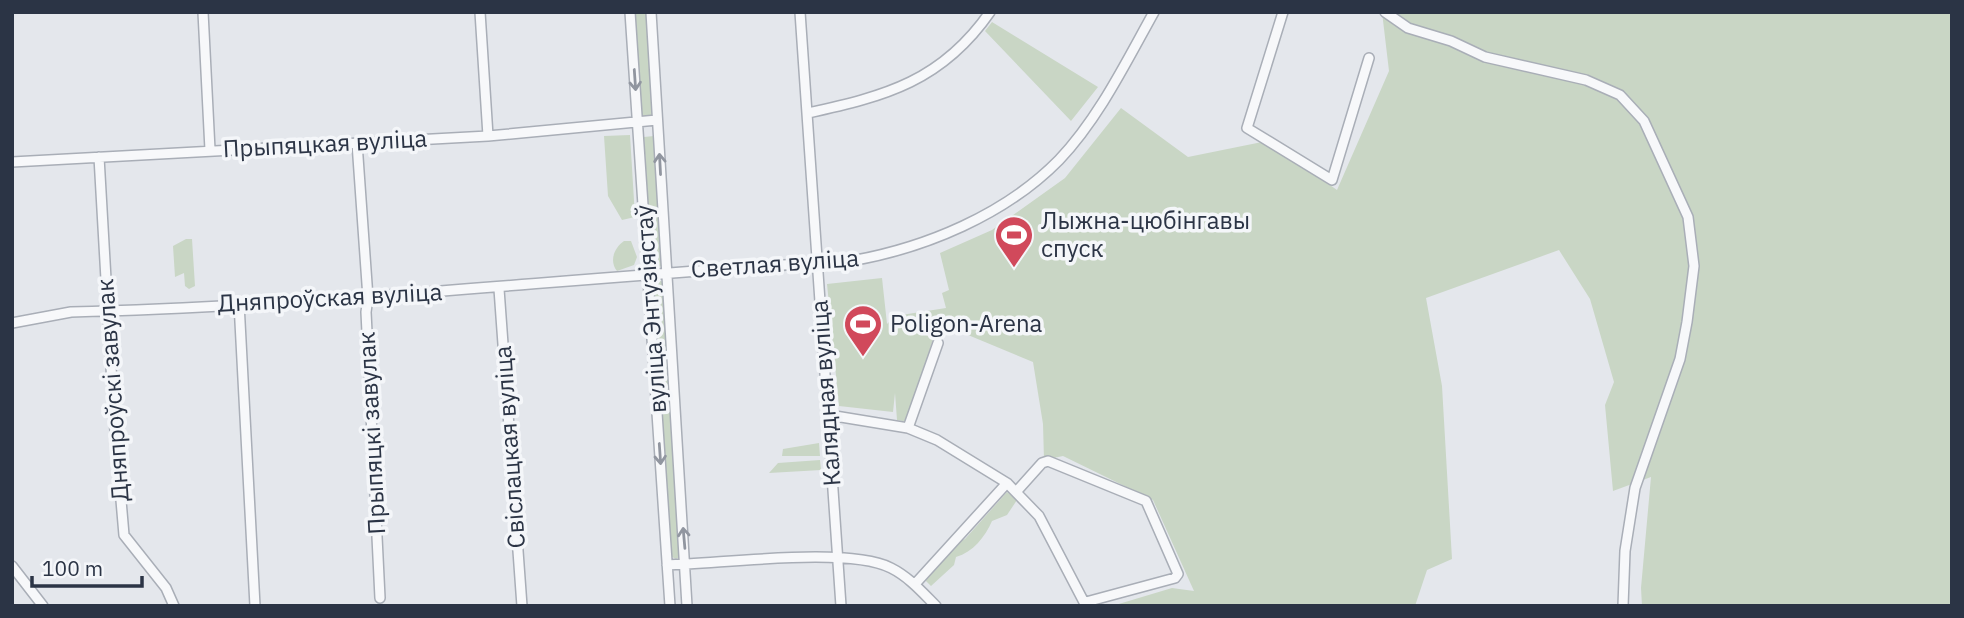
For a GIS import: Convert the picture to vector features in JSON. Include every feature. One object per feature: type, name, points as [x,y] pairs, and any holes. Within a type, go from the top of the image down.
[{"type":"street","points":[[203,12],[210,150]]},
{"type":"street","points":[[480,12],[488,136]]},
{"type":"street","name":"вуліца Энтузіястаў","points":[[630,12],[670,606]]},
{"type":"street","name":"вуліца Энтузіястаў","points":[[650,12],[687,606]]},
{"type":"street","name":"Калядная вуліца","points":[[800,12],[841,606]]},
{"type":"street","points":[[808,113],[873,99],[936,70],[978,30],[990,12]]},
{"type":"street","name":"Светлая вуліца","points":[[649,276],[878,256],[960,227],[989,213],[1037,180],[1060,159],[1111,89],[1154,12]]},
{"type":"street","points":[[1283,12],[1247,128],[1332,180],[1369,58]]},
{"type":"street","points":[[1385,12],[1408,28],[1451,41],[1485,57],[1587,80],[1620,95],[1634,107],[1668,166],[1688,216],[1694,266],[1680,359],[1635,488],[1625,551],[1623,606]]},
{"type":"street","name":"Прыпяцкая вуліца","points":[[12,162],[488,136],[657,120]]},
{"type":"street","name":"Прыпяцкі завулак","points":[[357,143],[368,298],[366,312],[380,598]]},
{"type":"street","name":"Дняпроўскі завулак","points":[[99,157],[107,311],[124,534],[166,588],[174,606]]},
{"type":"street","name":"Дняпроўская вуліца","points":[[12,323],[71,312],[368,298],[649,276]]},
{"type":"street","name":"Свіслацкая вуліца","points":[[499,289],[522,606]]},
{"type":"street","points":[[239,303],[255,606]]},
{"type":"street","points":[[908,428],[938,343]]},
{"type":"street","points":[[829,415],[908,428],[937,440],[1007,484],[1039,516],[1086,604],[1175,578],[1177,569],[1146,501],[1048,461],[1042,463],[1016,492]]},
{"type":"street","points":[[915,584],[1007,484]]},
{"type":"street","points":[[667,565],[836,558],[870,561],[890,567],[915,584],[936,606]]},
{"type":"street","points":[[12,566],[43,606]]},
{"type":"green space","points":[[635,12],[646,12],[652,115],[642,116]]},
{"type":"green space","points":[[1382,12],[1952,12],[1952,606],[1642,606],[1641,588],[1651,477],[1613,491],[1605,405],[1614,382],[1590,299],[1559,250],[1426,298],[1442,386],[1452,559],[1427,570],[1415,606],[1112,606],[1172,588],[1194,591],[1153,500],[1063,456],[1044,460],[1043,424],[1033,362],[956,330],[933,339],[908,422],[897,420],[895,393],[893,412],[839,406],[827,284],[882,278],[887,324],[895,316],[946,308],[942,293],[949,290],[940,253],[992,230],[1065,178],[1121,108],[1188,157],[1267,141],[1337,190],[1389,71]]},
{"type":"green space","points":[[992,22],[1098,87],[1071,121],[985,31]]},
{"type":"green space","points":[[630,135],[635,217],[622,220],[608,196],[604,136]]},
{"type":"green space","points":[[654,136],[662,266],[657,267],[652,265],[644,137]]},
{"type":"green space","points":[[192,239],[195,286],[189,289],[185,286],[184,273],[175,277],[173,246]]},
{"type":"green space","points":[[624,241],[631,241],[637,257],[634,265],[617,271],[613,263],[614,255]]},
{"type":"green space","points":[[659,280],[664,283],[681,556],[676,559],[670,556],[654,283]]},
{"type":"green space","points":[[819,443],[820,456],[782,456],[783,449]]},
{"type":"green space","points":[[820,460],[821,470],[769,473],[778,463]]},
{"type":"green space","points":[[1007,492],[1017,500],[1007,515],[992,521],[978,543],[968,552],[956,557],[954,565],[931,586],[925,580],[926,575],[958,542],[965,539]]},
{"type":"place","name":"Лыжна-цюбінгавы спуск","points":[[1014,269]]},
{"type":"place","name":"Poligon-Arena","points":[[863,358]]}]
